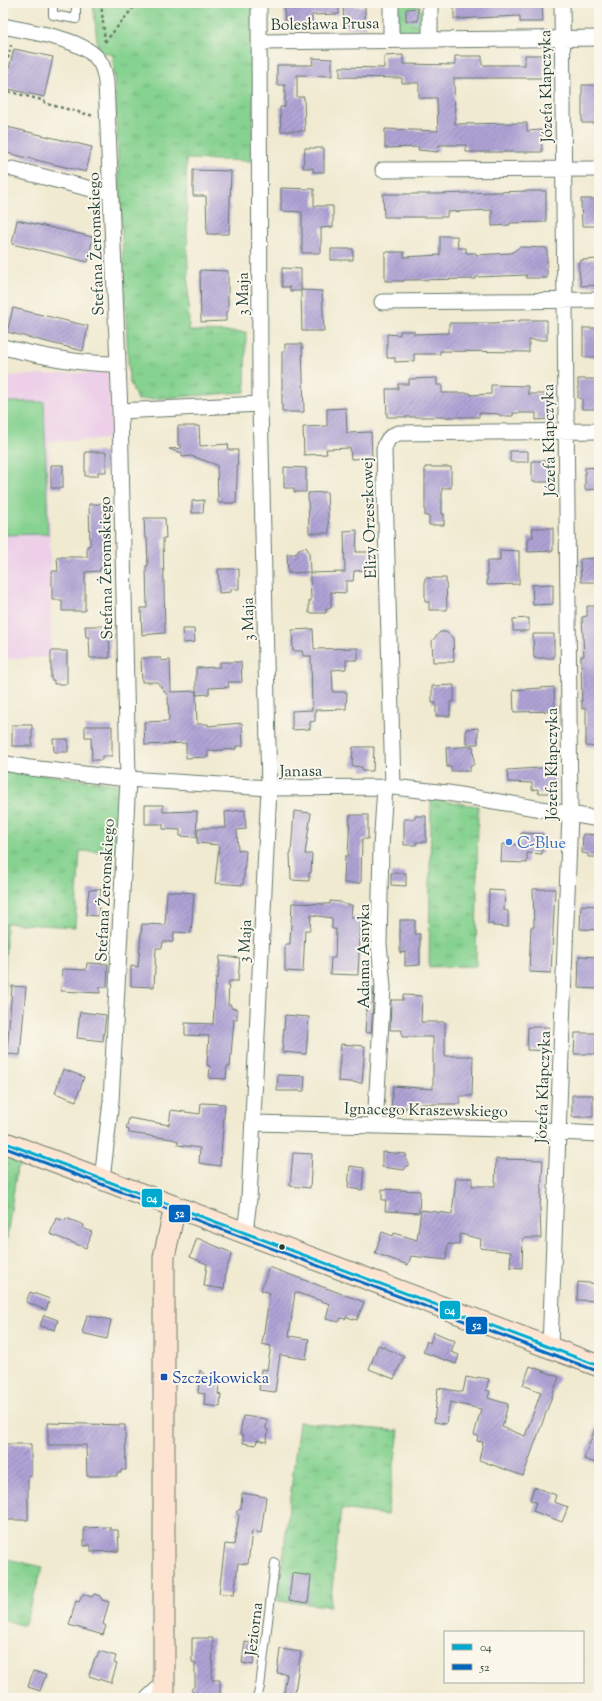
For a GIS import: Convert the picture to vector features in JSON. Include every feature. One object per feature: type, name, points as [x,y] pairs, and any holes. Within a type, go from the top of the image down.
[{"type":"street","name":"3 Maja","points":[[245,1233],[249,1199],[269,788],[260,404],[259,3]]},
{"type":"street","name":"Bolesława Prusa","points":[[391,3],[391,40]]},
{"type":"street","points":[[430,3],[430,40]]},
{"type":"street","name":"Józefa Kłapczyka","points":[[550,1347],[570,814],[562,3]]},
{"type":"street","name":"Stefana Żeromskiego","points":[[3,26],[77,44],[92,53],[100,61],[104,70],[106,82],[120,410],[128,779],[111,1101],[102,1180]]},
{"type":"street","name":"Bolesława Prusa","points":[[259,42],[599,38]]},
{"type":"street","points":[[13,169],[95,190],[111,191]]},
{"type":"street","points":[[383,170],[599,169]]},
{"type":"street","points":[[382,302],[599,300]]},
{"type":"street","points":[[3,347],[50,358],[100,364],[118,364]]},
{"type":"street","points":[[120,410],[260,404]]},
{"type":"street","name":"Elizy Orzeszkowej","points":[[389,787],[384,449],[387,440],[392,435],[399,433],[599,431]]},
{"type":"street","name":"Janasa","points":[[3,763],[30,768],[128,779],[269,788],[389,787],[448,793],[599,819]]},
{"type":"street","name":"Adama Asnyka","points":[[375,1126],[383,987],[379,944],[381,847],[389,787]]},
{"type":"street","name":"Ignacego Kraszewskiego","points":[[253,1123],[545,1130],[599,1134]]},
{"type":"street","points":[[3,1142],[599,1366]]},
{"type":"street","points":[[148,1698],[164,1691],[164,1258],[175,1207]]},
{"type":"lane","points":[[53,3],[53,15],[76,19],[76,3]]},
{"type":"lane","name":"Jeziorna","points":[[257,1698],[261,1679],[275,1563]]},
{"type":"path","points":[[101,3],[105,42],[137,3]]},
{"type":"path","points":[[3,50],[4,44]]},
{"type":"path","points":[[3,82],[11,45]]},
{"type":"path","points":[[3,90],[42,100],[47,104],[100,117]]},
{"type":"shaded area","points":[[108,372],[112,439],[49,441],[51,657],[3,659],[3,376]]},
{"type":"green space","points":[[93,3],[256,3],[252,161],[186,159],[189,331],[246,332],[245,392],[137,400],[129,380],[113,55],[98,51]]},
{"type":"green space","points":[[396,3],[417,3],[417,6],[426,15],[423,32],[416,35],[409,35],[399,31],[397,28]]},
{"type":"green space","points":[[3,402],[44,402],[48,534],[3,535]]},
{"type":"green space","points":[[3,769],[123,785],[118,852],[80,851],[75,927],[6,923],[3,1127]]},
{"type":"green space","points":[[431,799],[478,806],[476,966],[429,967]]},
{"type":"green space","points":[[3,1152],[29,1162],[17,1168],[3,1266]]},
{"type":"green space","points":[[299,1422],[399,1431],[387,1515],[341,1509],[330,1606],[278,1601]]},
{"type":"green space","points":[[3,1558],[43,1567],[24,1626],[3,1619]]},
{"type":"building","points":[[284,3],[339,3],[339,14],[312,15],[312,23],[285,23]]},
{"type":"building","points":[[454,3],[542,3],[543,22],[520,22],[520,16],[454,19]]},
{"type":"building","points":[[343,6],[365,6],[365,28],[344,27]]},
{"type":"building","points":[[418,8],[418,21],[406,21],[406,9]]},
{"type":"building","points":[[14,49],[53,57],[44,97],[4,88]]},
{"type":"building","points":[[403,55],[403,64],[455,65],[455,56],[482,56],[482,65],[525,65],[525,55],[543,55],[544,78],[454,78],[455,124],[527,123],[527,131],[541,130],[542,152],[466,152],[466,145],[439,145],[438,152],[418,150],[419,147],[385,148],[385,129],[438,131],[437,98],[419,98],[419,83],[402,83],[402,78],[340,77],[340,67],[384,68],[384,56]]},
{"type":"building","points":[[312,58],[332,59],[332,76],[297,75],[297,97],[304,97],[305,131],[281,131],[280,107],[285,107],[285,85],[277,85],[277,65],[313,65]]},
{"type":"building","points":[[582,85],[599,85],[599,123],[582,123]]},
{"type":"building","points":[[3,126],[92,147],[86,172],[3,152]]},
{"type":"building","points":[[305,148],[324,148],[324,172],[313,172],[313,168],[303,168]]},
{"type":"building","points":[[193,170],[231,171],[229,234],[207,234],[206,196],[193,196]]},
{"type":"building","points":[[281,188],[314,189],[314,206],[333,206],[333,227],[321,228],[321,253],[302,253],[302,212],[281,211]]},
{"type":"building","points":[[546,191],[546,222],[510,223],[510,225],[492,226],[492,210],[447,212],[447,217],[384,217],[383,194]]},
{"type":"building","points":[[581,199],[599,199],[599,226],[582,226]]},
{"type":"building","points":[[17,220],[93,237],[88,262],[12,244]]},
{"type":"building","points":[[440,236],[457,236],[458,248],[466,248],[466,253],[476,253],[476,255],[511,253],[520,247],[547,248],[547,278],[526,278],[526,275],[476,277],[476,279],[385,281],[385,252],[404,252],[404,257],[440,255]]},
{"type":"building","points":[[331,249],[353,249],[353,260],[331,260]]},
{"type":"building","points":[[599,259],[599,285],[581,286],[578,262],[581,262],[581,260]]},
{"type":"building","points":[[282,268],[301,269],[301,290],[322,291],[324,331],[302,331],[301,291],[290,291],[290,287],[282,287]]},
{"type":"building","points":[[200,270],[228,271],[228,312],[226,312],[226,321],[201,322]]},
{"type":"building","points":[[13,308],[88,326],[83,351],[7,332]]},
{"type":"building","points":[[520,320],[547,320],[547,340],[529,340],[529,352],[440,351],[440,354],[414,354],[414,361],[395,362],[395,358],[387,358],[387,334],[400,335],[400,331],[414,331],[414,334],[449,333],[449,323],[493,323]]},
{"type":"building","points":[[583,328],[599,328],[599,357],[583,357]]},
{"type":"building","points":[[285,344],[302,344],[304,412],[282,412],[282,352],[285,351]]},
{"type":"building","points":[[437,378],[437,385],[442,385],[442,393],[470,393],[471,395],[491,394],[491,385],[528,386],[528,394],[548,394],[549,419],[536,420],[536,413],[513,413],[513,416],[500,416],[499,414],[479,413],[479,417],[387,417],[386,389],[398,389],[398,384],[409,384],[409,379]]},
{"type":"building","points":[[578,379],[599,379],[599,409],[582,409],[582,399],[578,398]]},
{"type":"building","points":[[346,408],[347,433],[371,432],[372,458],[351,459],[350,448],[326,449],[327,454],[304,455],[303,427],[327,426],[327,409]]},
{"type":"building","points":[[178,426],[199,426],[200,446],[228,444],[229,450],[238,450],[236,503],[218,503],[217,465],[191,456],[182,457],[182,453],[169,449],[182,448],[181,445],[178,445]]},
{"type":"building","points":[[510,451],[528,451],[528,462],[510,462]]},
{"type":"building","points":[[85,452],[106,452],[106,472],[98,472],[98,476],[85,476]]},
{"type":"building","points":[[532,461],[553,461],[552,482],[532,482]]},
{"type":"building","points":[[51,465],[63,465],[63,488],[51,488]]},
{"type":"building","points":[[284,467],[306,468],[306,492],[294,492],[294,488],[284,488]]},
{"type":"building","points":[[425,467],[451,467],[451,488],[442,488],[442,514],[444,514],[444,525],[429,525],[429,516],[425,516]]},
{"type":"building","points":[[599,467],[599,489],[585,490],[585,468]]},
{"type":"building","points":[[327,492],[329,533],[309,533],[308,493]]},
{"type":"building","points":[[204,500],[203,513],[192,513],[192,501]]},
{"type":"building","points":[[89,504],[108,504],[108,515],[105,515],[104,545],[108,545],[108,567],[100,568],[100,571],[85,572],[85,611],[62,611],[62,600],[52,600],[52,571],[58,571],[57,557],[87,557],[87,546],[90,545]]},
{"type":"building","points":[[144,518],[165,518],[166,538],[163,538],[165,633],[142,635],[141,608],[147,608],[146,566],[148,566],[147,538],[145,538]]},
{"type":"building","points":[[532,528],[553,528],[553,551],[528,552],[528,537],[533,537]]},
{"type":"building","points":[[357,530],[356,552],[370,552],[370,570],[354,571],[353,581],[346,581],[346,593],[331,592],[331,608],[326,609],[326,613],[309,613],[309,601],[311,601],[310,573],[345,572],[344,531]]},
{"type":"building","points":[[306,547],[309,552],[310,572],[288,573],[287,554],[296,554],[299,549]]},
{"type":"building","points":[[500,550],[519,551],[519,584],[487,585],[487,561],[500,561]]},
{"type":"building","points":[[599,558],[599,582],[581,582],[580,559]]},
{"type":"building","points":[[218,569],[239,569],[239,589],[231,589],[231,592],[219,593]]},
{"type":"building","points":[[425,578],[446,578],[447,610],[429,610],[429,602],[425,602]]},
{"type":"building","points":[[553,584],[553,604],[533,605],[532,585]]},
{"type":"building","points":[[587,606],[599,606],[599,747],[586,746],[586,708],[582,709],[581,656],[584,656],[582,617],[587,616]]},
{"type":"building","points":[[529,618],[529,631],[513,631],[513,619]]},
{"type":"building","points":[[85,626],[109,626],[110,658],[90,658],[89,637],[86,637]]},
{"type":"building","points":[[182,629],[194,629],[195,642],[183,643]]},
{"type":"building","points":[[313,629],[314,649],[358,648],[358,660],[346,660],[346,669],[332,670],[333,692],[347,692],[346,709],[315,710],[315,721],[310,722],[310,729],[292,730],[292,711],[312,710],[311,656],[303,656],[302,651],[293,651],[292,630]]},
{"type":"building","points":[[440,632],[446,632],[453,638],[454,662],[433,662],[432,641]]},
{"type":"building","points":[[533,634],[554,634],[554,658],[534,658]]},
{"type":"building","points":[[51,651],[67,651],[67,684],[54,684],[54,680],[51,680]]},
{"type":"building","points":[[141,658],[161,658],[161,661],[170,660],[171,692],[196,691],[197,724],[208,724],[208,726],[242,723],[243,746],[236,746],[236,749],[208,751],[208,757],[186,758],[186,743],[145,745],[144,722],[169,721],[168,696],[157,682],[142,682]]},
{"type":"building","points":[[220,662],[241,662],[242,682],[228,682],[229,687],[209,688],[209,694],[196,695],[196,668],[220,667]]},
{"type":"building","points":[[454,685],[454,702],[450,702],[450,716],[436,716],[436,703],[432,703],[432,686]]},
{"type":"building","points":[[554,687],[555,711],[514,712],[513,690]]},
{"type":"building","points":[[12,725],[32,725],[32,746],[12,746]]},
{"type":"building","points":[[85,726],[112,726],[112,756],[102,756],[102,760],[92,760],[91,737],[85,737]]},
{"type":"building","points":[[478,728],[478,744],[466,744],[466,729]]},
{"type":"building","points":[[53,739],[68,739],[68,752],[54,752]]},
{"type":"building","points":[[473,746],[474,764],[470,767],[470,771],[451,771],[451,767],[447,767],[446,748]]},
{"type":"building","points":[[353,747],[374,747],[373,771],[362,771],[362,767],[352,766]]},
{"type":"building","points":[[555,767],[556,789],[549,789],[549,793],[538,793],[538,789],[532,790],[532,783],[508,782],[507,770]]},
{"type":"building","points":[[145,805],[163,805],[163,812],[197,811],[196,837],[180,836],[180,830],[163,829],[163,824],[145,824]]},
{"type":"building","points":[[245,810],[246,829],[237,830],[238,850],[246,851],[243,885],[215,883],[219,845],[197,843],[198,828],[226,828],[225,812]]},
{"type":"building","points":[[294,811],[311,813],[305,854],[312,854],[309,881],[291,880],[290,853]]},
{"type":"building","points":[[350,815],[368,815],[368,839],[362,839],[361,883],[344,883],[345,856],[348,856]]},
{"type":"building","points":[[415,816],[426,816],[426,842],[416,842],[416,845],[404,845],[404,819],[415,819]]},
{"type":"building","points":[[521,833],[543,834],[542,854],[527,853],[527,863],[501,862],[502,844],[521,845]]},
{"type":"building","points":[[583,834],[599,835],[599,857],[588,857],[588,854],[582,853]]},
{"type":"building","points":[[391,873],[406,873],[406,886],[391,885]]},
{"type":"building","points":[[101,889],[98,916],[86,915],[89,890]]},
{"type":"building","points":[[533,889],[555,889],[551,973],[529,972],[531,927],[534,927]]},
{"type":"building","points":[[489,890],[505,891],[504,910],[508,911],[508,927],[493,926],[493,924],[488,924]]},
{"type":"building","points":[[167,891],[194,893],[191,933],[174,932],[173,942],[163,942],[162,948],[156,948],[154,987],[131,986],[131,966],[138,967],[142,924],[165,925]]},
{"type":"building","points":[[330,901],[352,905],[351,917],[361,917],[358,975],[330,974],[331,958],[335,958],[336,929],[332,929],[332,918],[311,915],[310,930],[305,930],[303,972],[285,971],[285,944],[290,944],[292,903],[330,904]]},
{"type":"building","points":[[581,905],[599,906],[599,930],[580,929]]},
{"type":"building","points":[[400,920],[415,920],[415,934],[420,934],[420,965],[405,966],[405,952],[400,953]]},
{"type":"building","points":[[220,956],[240,958],[238,981],[229,981],[228,1005],[231,1005],[231,1008],[237,1009],[237,1019],[234,1019],[230,1067],[227,1067],[226,1079],[209,1078],[210,1066],[207,1065],[209,1036],[185,1035],[185,1023],[213,1024],[216,978],[218,978]]},
{"type":"building","points":[[579,956],[599,957],[598,989],[578,988]]},
{"type":"building","points":[[87,963],[108,964],[107,987],[100,987],[100,993],[61,991],[62,969],[86,970]]},
{"type":"building","points":[[12,986],[26,987],[20,1055],[7,1054]]},
{"type":"building","points":[[368,987],[374,988],[371,1033],[365,1032]]},
{"type":"building","points":[[403,995],[422,996],[421,1022],[445,1022],[445,1056],[473,1056],[472,1096],[460,1096],[460,1104],[418,1104],[418,1108],[405,1107],[405,1110],[391,1109],[393,1086],[433,1089],[433,1037],[402,1037],[402,1030],[390,1030],[391,1000],[403,1000]]},
{"type":"building","points":[[80,1012],[106,1015],[103,1041],[77,1038]]},
{"type":"building","points":[[285,1015],[309,1017],[306,1054],[282,1052]]},
{"type":"building","points":[[528,1027],[549,1027],[548,1051],[527,1050]]},
{"type":"building","points":[[575,1033],[596,1033],[595,1054],[574,1054]]},
{"type":"building","points":[[341,1044],[365,1046],[362,1083],[338,1081]]},
{"type":"building","points":[[63,1069],[84,1077],[76,1101],[55,1093]]},
{"type":"building","points":[[278,1075],[305,1076],[304,1091],[277,1091]]},
{"type":"building","points":[[572,1095],[593,1095],[593,1117],[572,1117]]},
{"type":"building","points":[[201,1103],[225,1104],[220,1166],[199,1163],[200,1148],[178,1145],[178,1141],[172,1139],[129,1133],[129,1130],[126,1129],[129,1118],[169,1125],[171,1110],[200,1114]]},
{"type":"building","points":[[382,1152],[406,1154],[406,1160],[409,1164],[404,1170],[382,1167]]},
{"type":"building","points":[[293,1153],[312,1154],[310,1188],[290,1186]]},
{"type":"building","points":[[496,1159],[543,1160],[540,1208],[541,1238],[523,1238],[522,1268],[510,1267],[511,1252],[480,1248],[481,1239],[460,1234],[459,1245],[448,1244],[446,1260],[411,1256],[408,1265],[375,1253],[382,1232],[393,1236],[394,1233],[417,1240],[421,1210],[452,1214],[456,1178],[472,1178],[472,1186],[495,1186]]},
{"type":"building","points":[[350,1166],[364,1168],[362,1190],[348,1188]]},
{"type":"building","points":[[382,1189],[420,1191],[419,1213],[385,1211],[386,1200],[382,1200]]},
{"type":"building","points":[[56,1218],[65,1221],[66,1218],[84,1225],[83,1228],[92,1232],[86,1248],[50,1234]]},
{"type":"building","points":[[197,1238],[232,1253],[226,1270],[224,1289],[204,1286],[207,1264],[190,1257]]},
{"type":"building","points":[[269,1267],[364,1302],[357,1320],[347,1317],[345,1319],[341,1318],[339,1322],[326,1319],[330,1304],[295,1292],[289,1336],[309,1339],[306,1359],[280,1355],[275,1392],[259,1390],[261,1369],[267,1370],[271,1346],[262,1344],[270,1293],[261,1290]]},
{"type":"building","points":[[578,1282],[599,1284],[599,1301],[577,1300]]},
{"type":"building","points":[[30,1292],[50,1299],[46,1310],[26,1302]]},
{"type":"building","points":[[44,1315],[58,1320],[55,1330],[40,1326]]},
{"type":"building","points":[[87,1315],[111,1320],[107,1339],[82,1333]]},
{"type":"building","points":[[434,1332],[455,1341],[451,1352],[459,1355],[456,1364],[423,1352],[427,1341],[430,1343]]},
{"type":"building","points":[[378,1345],[404,1356],[394,1379],[369,1369]]},
{"type":"building","points":[[530,1366],[559,1377],[523,1476],[479,1460],[483,1442],[477,1441],[478,1436],[474,1435],[481,1409],[450,1402],[446,1424],[434,1422],[438,1388],[463,1392],[466,1377],[476,1379],[477,1377],[489,1379],[486,1390],[490,1391],[488,1398],[508,1404],[502,1427],[525,1436],[541,1392],[523,1385]]},
{"type":"building","points":[[200,1370],[207,1377],[220,1379],[218,1394],[221,1395],[220,1407],[204,1405],[205,1394],[198,1393]]},
{"type":"building","points":[[243,1416],[267,1419],[267,1442],[257,1440],[256,1445],[243,1443],[243,1435],[240,1435]]},
{"type":"building","points":[[599,1420],[599,1464],[584,1459]]},
{"type":"building","points":[[48,1423],[125,1425],[126,1470],[121,1470],[121,1473],[117,1473],[117,1476],[87,1476],[86,1445],[48,1445]]},
{"type":"building","points":[[4,1444],[31,1444],[31,1476],[28,1476],[28,1520],[4,1520]]},
{"type":"building","points":[[534,1487],[556,1495],[554,1502],[568,1507],[562,1522],[533,1511],[536,1502],[530,1500]]},
{"type":"building","points":[[242,1493],[266,1497],[261,1533],[252,1531],[248,1564],[238,1563],[234,1595],[219,1593],[225,1544],[234,1545],[239,1516],[236,1512],[241,1508]]},
{"type":"building","points":[[110,1527],[110,1530],[118,1530],[119,1551],[91,1552],[91,1545],[84,1546],[84,1528]]},
{"type":"building","points":[[292,1573],[311,1576],[308,1603],[289,1600]]},
{"type":"building","points":[[83,1594],[92,1597],[94,1594],[100,1596],[102,1600],[109,1602],[103,1624],[106,1626],[103,1635],[69,1625],[76,1601],[79,1602]]},
{"type":"building","points":[[192,1638],[213,1638],[212,1680],[220,1680],[220,1697],[195,1697],[195,1694],[191,1690],[195,1685],[195,1662],[192,1662]]},
{"type":"building","points":[[245,1642],[256,1644],[253,1665],[242,1663]]},
{"type":"building","points":[[280,1649],[301,1652],[294,1698],[283,1698],[287,1674],[277,1673]]},
{"type":"building","points":[[99,1651],[116,1656],[114,1663],[117,1664],[111,1683],[89,1676]]},
{"type":"building","points":[[33,1671],[46,1675],[40,1691],[28,1687]]},
{"type":"transit line","name":"04","points":[[3,1142],[599,1366]]},
{"type":"transit line","name":"52","points":[[3,1147],[597,1371]]},
{"type":"place","name":"C-Blue","points":[[509,842]]},
{"type":"place","name":"Szczejkowicka","points":[[164,1377]]}]
